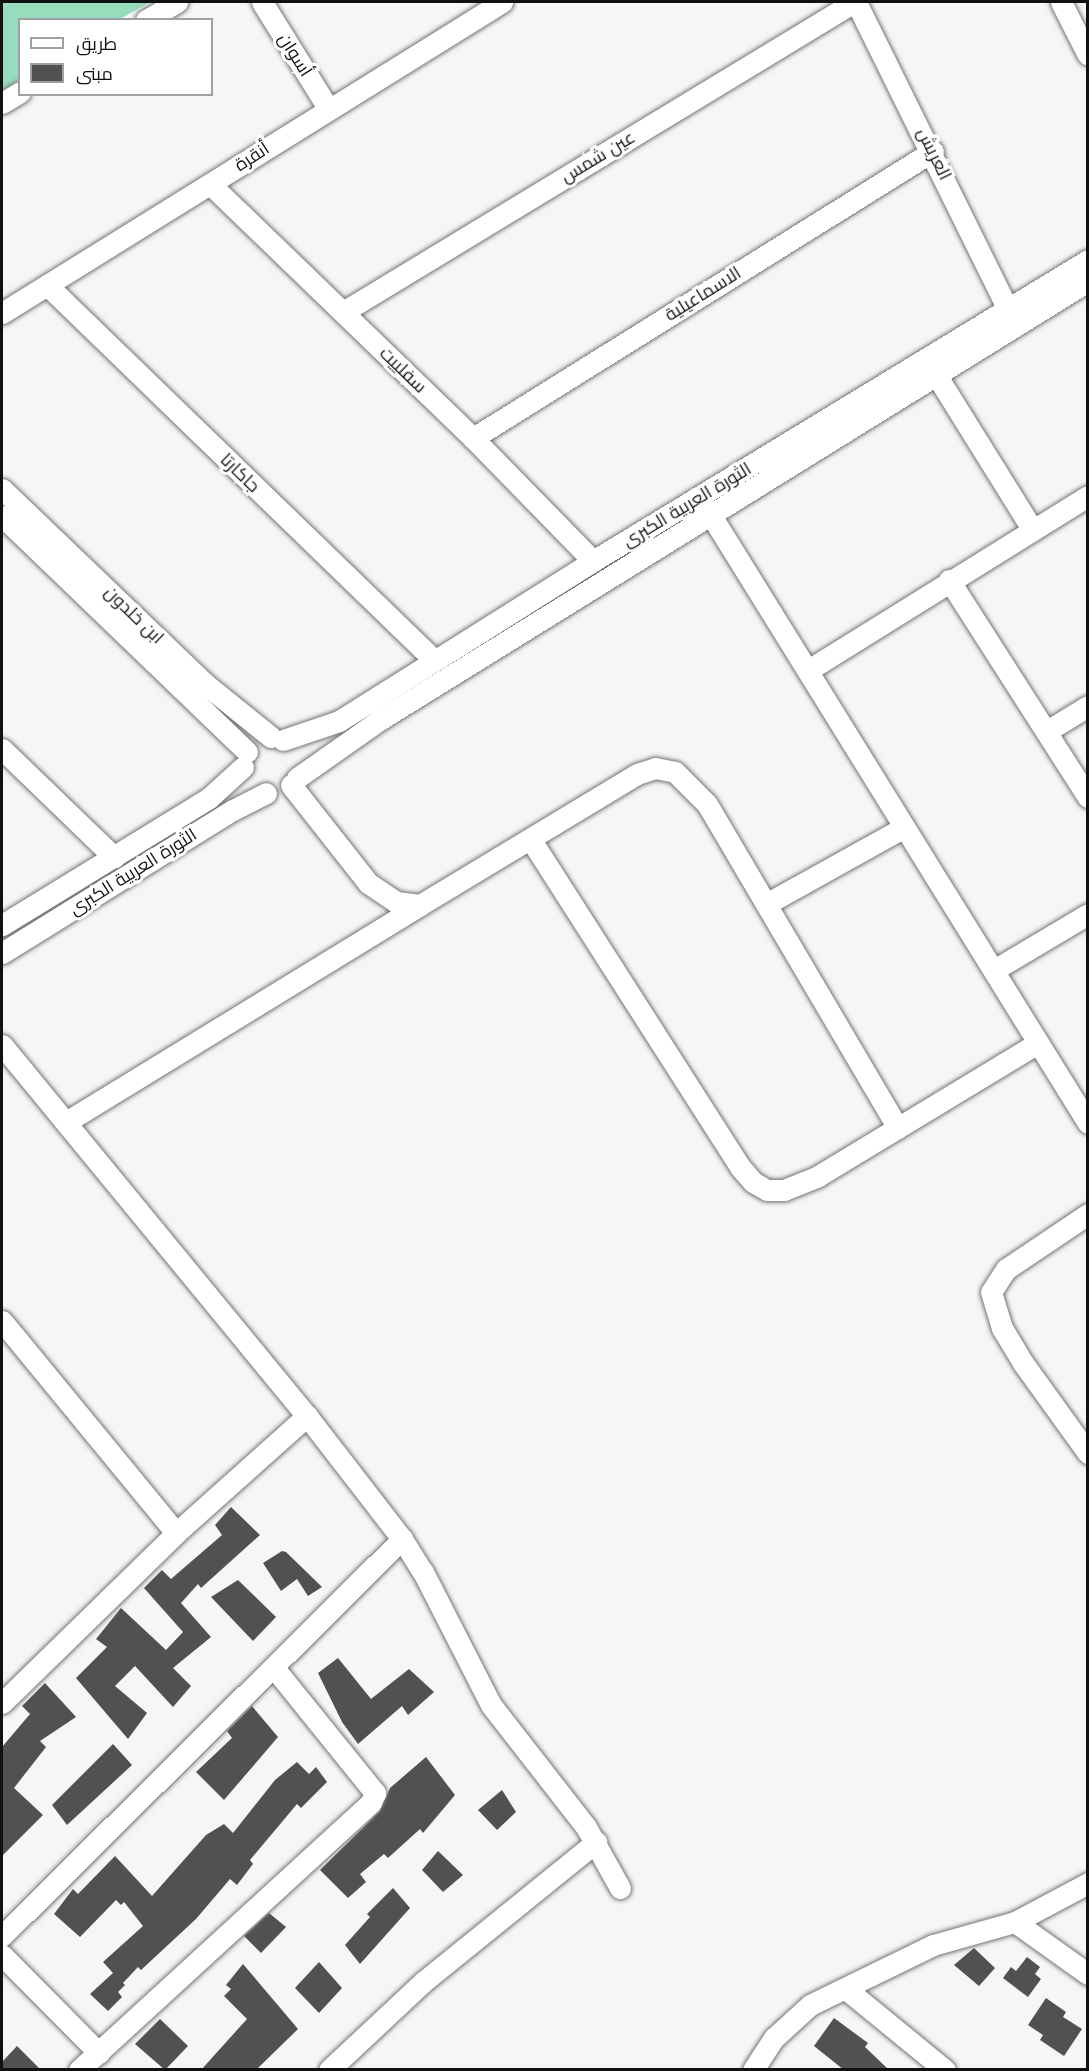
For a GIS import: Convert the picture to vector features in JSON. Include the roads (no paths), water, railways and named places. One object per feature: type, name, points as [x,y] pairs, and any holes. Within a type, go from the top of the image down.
[{"type":"street","points":[[149,18],[177,2]]},
{"type":"street","name":"أسوان","points":[[262,2],[328,108]]},
{"type":"street","name":"أنقرة","points":[[2,313],[328,108],[502,2]]},
{"type":"street","name":"العريش","points":[[855,2],[933,151],[1008,309]]},
{"type":"street","name":"عين شمس","points":[[343,312],[855,2]]},
{"type":"street","points":[[1060,2],[1088,55]]},
{"type":"street","points":[[2,103],[18,93]]},
{"type":"street","name":"الاسماعيلية","points":[[473,438],[933,151]]},
{"type":"street","name":"سفلييت","points":[[210,184],[473,438],[593,561]]},
{"type":"street","name":"الثورة العربية الكبرى","points":[[294,781],[381,719],[1008,309],[1088,260]]},
{"type":"street","name":"الثورة العربية الكبرى","points":[[277,738],[323,729],[593,561],[706,507],[935,374],[1088,280]]},
{"type":"street","name":"جاكارتا","points":[[47,285],[434,660]]},
{"type":"street","points":[[935,374],[1032,529]]},
{"type":"street","name":"ابن خلدون","points":[[2,489],[204,683],[277,738]]},
{"type":"street","points":[[810,669],[949,580],[1088,496]]},
{"type":"street","points":[[706,507],[810,669],[903,828],[1086,1116]]},
{"type":"street","name":"ابن خلدون","points":[[2,516],[245,759]]},
{"type":"street","points":[[949,580],[1088,797]]},
{"type":"street","points":[[369,700],[381,719]]},
{"type":"street","points":[[1047,731],[1088,706]]},
{"type":"street","points":[[277,738],[299,760],[294,781],[284,791],[266,793],[250,784],[245,759],[255,742],[277,738]]},
{"type":"street","points":[[2,749],[114,856]]},
{"type":"street","name":"الثورة العربية الكبرى","points":[[2,925],[209,798],[245,759]]},
{"type":"street","points":[[66,1122],[637,774],[655,768],[675,772],[707,804],[768,903],[898,1128]]},
{"type":"street","points":[[294,781],[368,883],[396,902],[420,905]]},
{"type":"street","name":"الثورة العربية الكبرى","points":[[2,953],[233,810],[266,793]]},
{"type":"street","points":[[768,903],[903,828]]},
{"type":"street","points":[[531,840],[753,1182],[767,1190],[784,1190],[818,1176],[1038,1043]]},
{"type":"street","points":[[994,970],[1088,914]]},
{"type":"street","points":[[2,1045],[308,1416],[402,1539],[491,1705],[596,1842],[620,1888]]},
{"type":"street","points":[[1088,1214],[1006,1269],[993,1284],[991,1292],[1002,1328],[1017,1355],[1088,1453]]},
{"type":"street","points":[[2,1321],[176,1533]]},
{"type":"street","points":[[2,1703],[176,1533],[308,1416]]},
{"type":"street","points":[[2,1936],[402,1539]]},
{"type":"street","points":[[79,2070],[362,1810],[375,1793],[274,1668]]},
{"type":"street","points":[[329,2070],[423,1982],[596,1842]]},
{"type":"street","points":[[753,2070],[774,2038],[810,2006],[933,1945],[1015,1922],[1088,1883]]},
{"type":"street","points":[[1015,1922],[1088,1974]]},
{"type":"street","points":[[2,1955],[99,2053]]},
{"type":"street","points":[[846,1989],[945,2070]]}]
